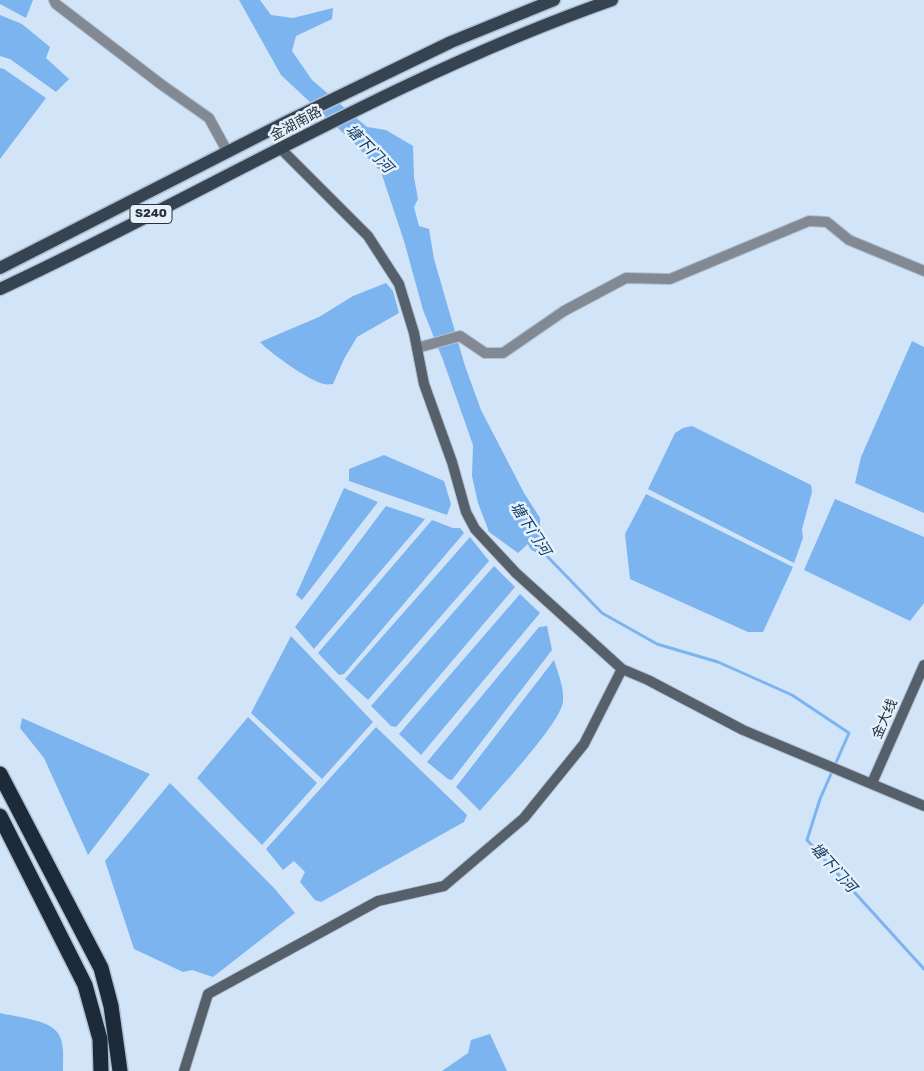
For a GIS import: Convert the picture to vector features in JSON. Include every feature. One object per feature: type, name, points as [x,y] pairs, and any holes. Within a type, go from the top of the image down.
[{"type":"highway","points":[[0,774],[101,968],[111,1006],[120,1071]]},
{"type":"highway","points":[[0,816],[85,985],[100,1039],[101,1071]]},
{"type":"main road","name":"金湖南路","points":[[0,289],[300,138],[466,58],[612,0]]},
{"type":"main road","name":"金湖南路","points":[[0,268],[288,121],[451,42],[549,1]]},
{"type":"street","points":[[54,0],[56,4],[154,79],[209,118],[227,152]]},
{"type":"street","points":[[280,149],[368,236],[399,284],[417,347],[424,384],[452,462],[466,512],[475,529],[516,573],[622,669],[648,680],[742,730],[924,806]]},
{"type":"street","points":[[417,347],[460,336],[485,352],[503,353],[564,311],[626,278],[670,279],[809,221],[827,222],[849,240],[924,271]]},
{"type":"street","name":"金大线","points":[[872,783],[924,665]]},
{"type":"street","points":[[184,1071],[208,994],[378,901],[444,886],[524,818],[584,744],[622,669]]},
{"type":"water","points":[[0,0],[33,0],[26,18],[0,4]]},
{"type":"water","points":[[239,0],[260,0],[271,15],[293,18],[333,8],[332,19],[296,36],[292,51],[312,80],[367,127],[386,130],[413,146],[414,177],[418,199],[414,207],[419,226],[429,229],[434,259],[465,366],[481,410],[524,493],[540,518],[540,533],[518,553],[489,532],[478,503],[472,476],[473,445],[423,310],[404,241],[381,172],[355,144],[281,75]]},
{"type":"water","points":[[0,15],[22,24],[50,47],[46,58],[69,79],[56,92],[10,59],[0,56]]},
{"type":"water","points":[[0,68],[46,98],[0,159]]},
{"type":"water","points":[[386,283],[393,291],[399,313],[357,337],[344,359],[333,384],[318,382],[301,373],[281,360],[260,342],[319,317],[353,296]]},
{"type":"water","points":[[912,341],[924,347],[924,513],[855,483],[861,457]]},
{"type":"water","points":[[692,426],[811,485],[812,492],[802,529],[803,538],[794,563],[648,489],[675,433],[683,428]]},
{"type":"water","points":[[384,455],[444,481],[451,504],[447,515],[349,481],[349,469]]},
{"type":"water","points":[[344,488],[378,502],[302,600],[296,595]]},
{"type":"water","points":[[646,494],[793,567],[763,632],[748,632],[630,579],[625,534]]},
{"type":"water","points":[[835,499],[924,537],[924,603],[910,621],[804,570]]},
{"type":"water","points":[[386,506],[425,519],[314,649],[295,627]]},
{"type":"water","points":[[432,520],[453,528],[460,528],[464,533],[344,674],[339,675],[318,653]]},
{"type":"water","points":[[470,537],[489,561],[368,700],[345,679]]},
{"type":"water","points":[[494,566],[515,587],[396,727],[391,726],[371,706]]},
{"type":"water","points":[[520,594],[540,613],[421,755],[399,734]]},
{"type":"water","points":[[547,626],[552,650],[452,780],[448,779],[427,762],[539,627]]},
{"type":"water","points":[[291,636],[373,722],[322,779],[251,713]]},
{"type":"water","points":[[554,660],[563,691],[560,711],[541,740],[480,811],[456,787]]},
{"type":"water","points":[[248,717],[317,783],[262,845],[197,778]]},
{"type":"water","points":[[22,718],[150,774],[88,855],[44,758],[20,728]]},
{"type":"water","points":[[376,727],[467,815],[464,822],[321,902],[315,900],[300,882],[305,872],[294,861],[283,870],[266,849]]},
{"type":"water","points":[[170,783],[275,889],[295,913],[213,977],[192,970],[183,972],[134,949],[105,861]]},
{"type":"water","points":[[0,1013],[39,1021],[57,1032],[60,1036],[63,1050],[63,1071],[0,1071]]},
{"type":"water","points":[[490,1034],[507,1071],[442,1071],[468,1053],[471,1040]]},
{"type":"waterway","name":"塘下门河","points":[[523,515],[538,543]]},
{"type":"waterway","name":"塘下门河","points":[[538,543],[543,552],[602,613],[657,644],[718,662],[792,695],[849,733],[820,799],[807,840],[924,969]]}]
